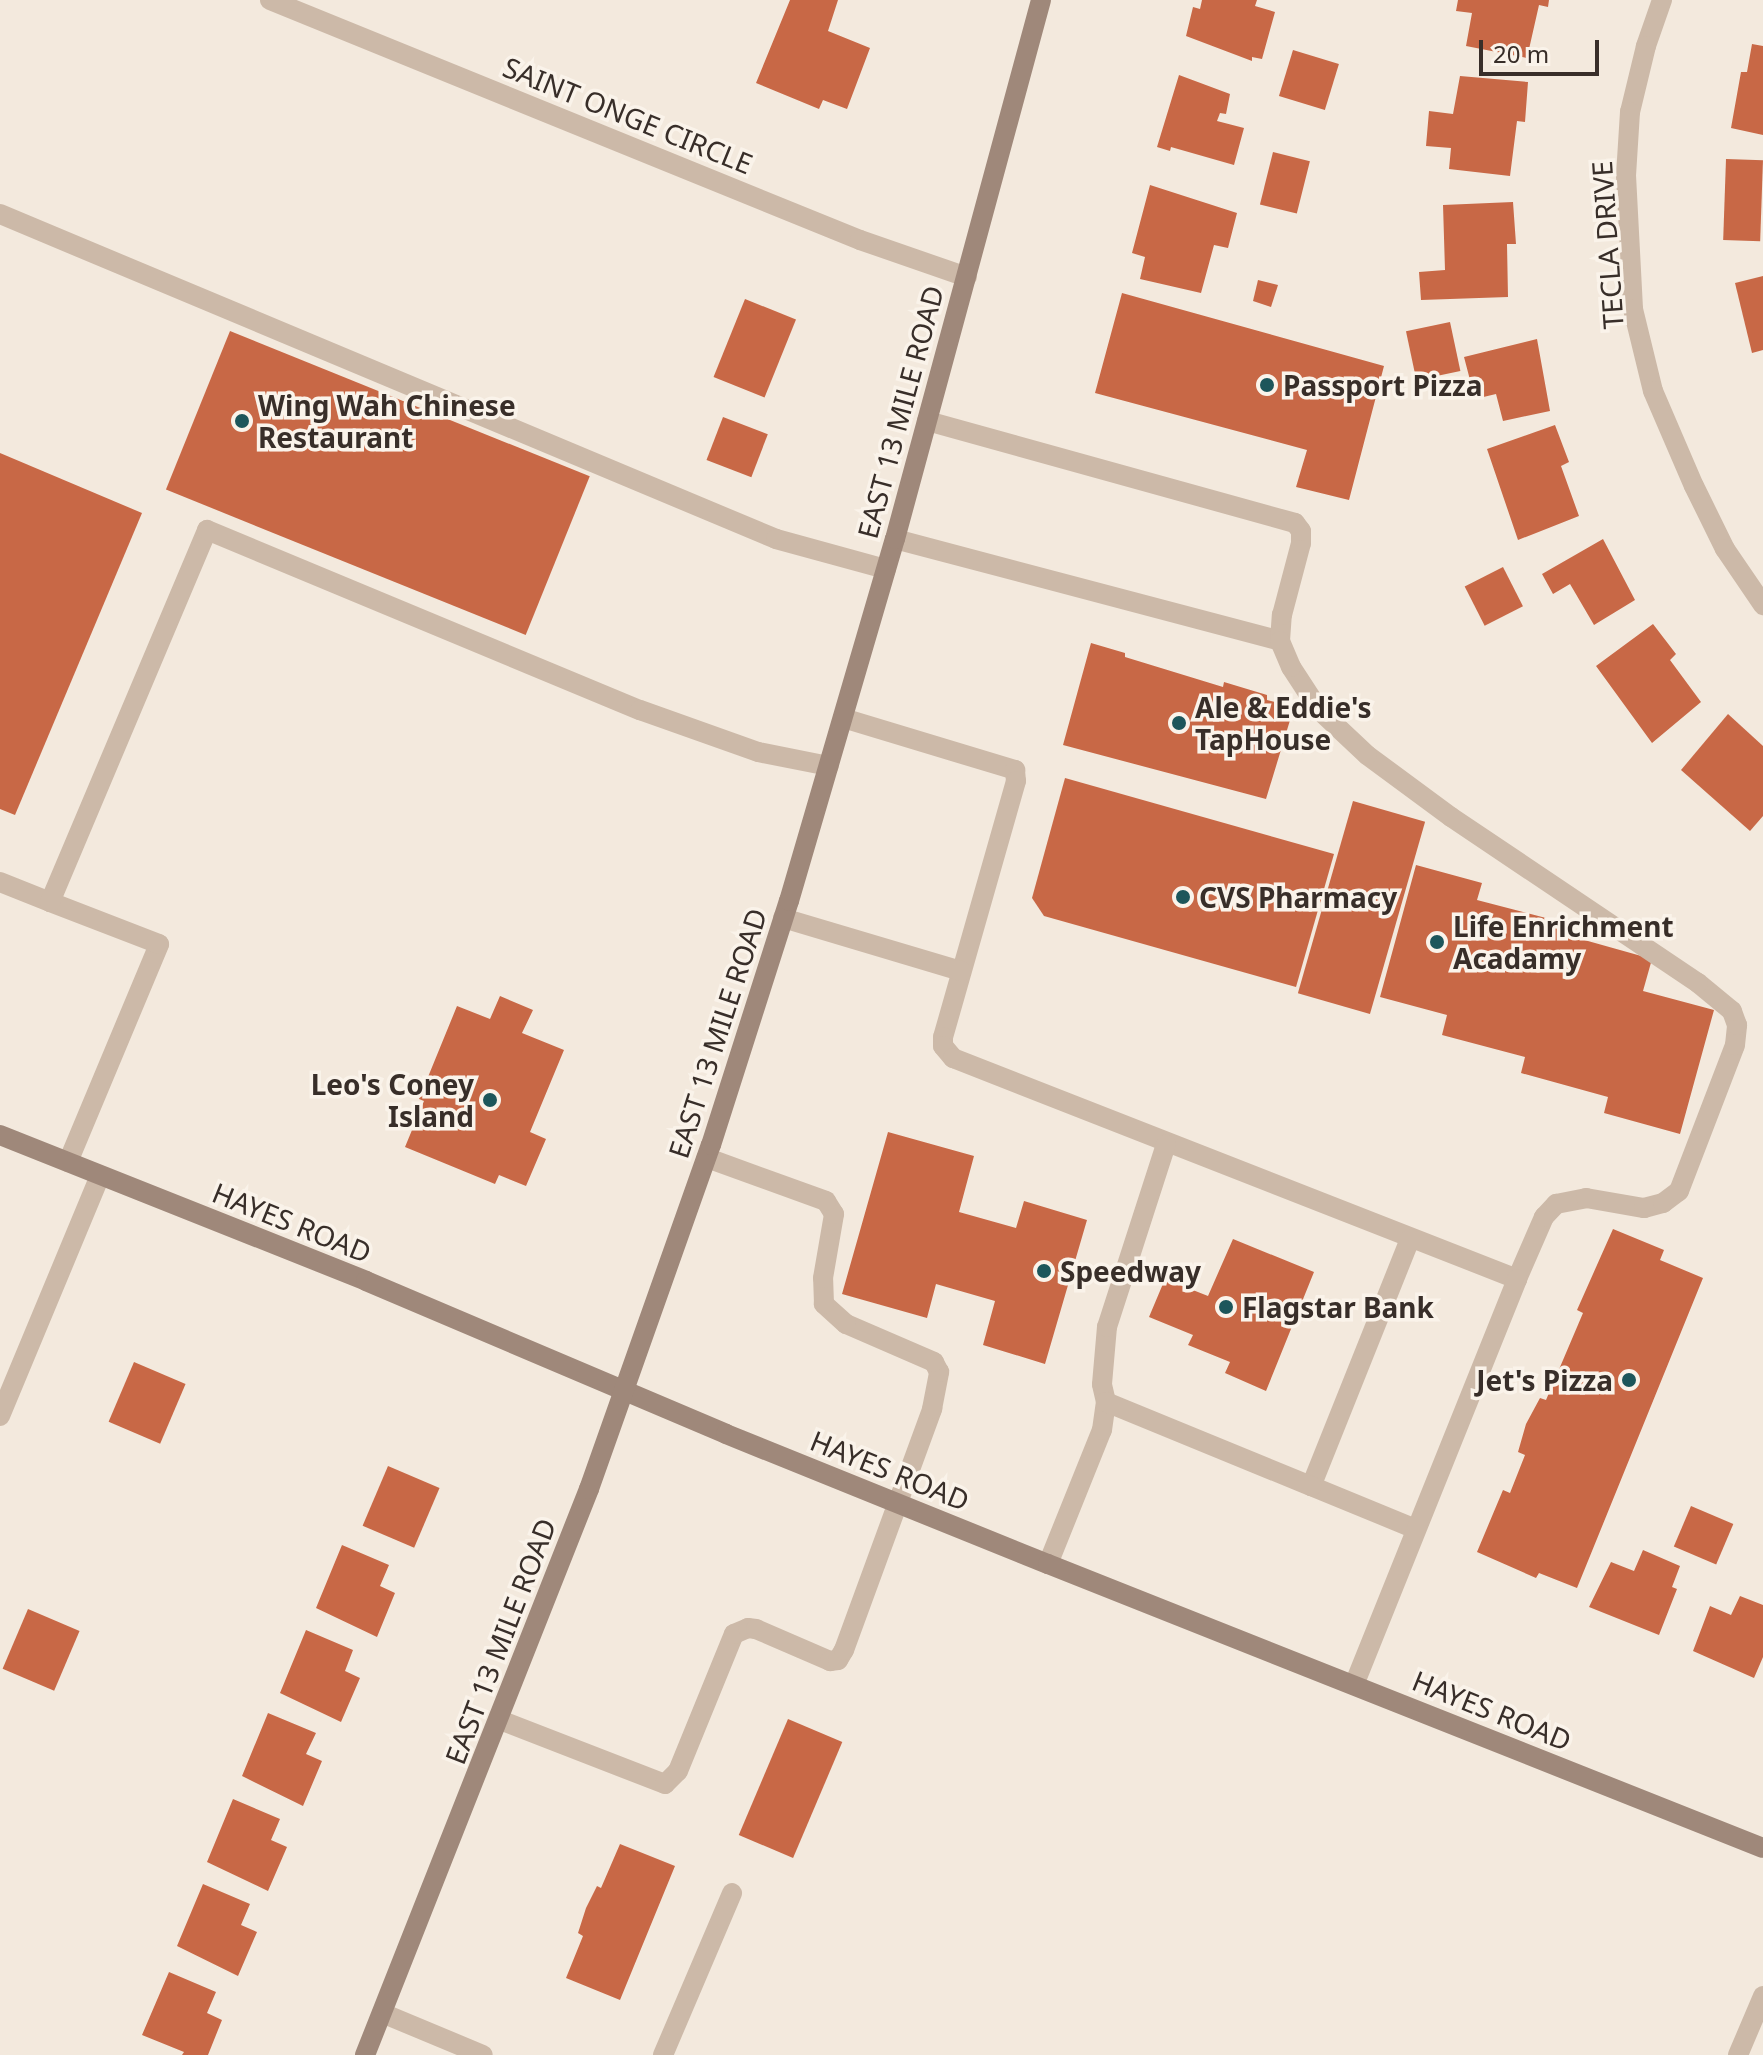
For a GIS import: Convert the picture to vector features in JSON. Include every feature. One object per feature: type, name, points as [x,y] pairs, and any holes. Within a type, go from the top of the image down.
[{"type":"main road","name":"EAST 13 MILE ROAD","points":[[365,2055],[500,1720],[626,1390],[707,1158],[783,918],[895,539],[1041,0]]},
{"type":"main road","name":"HAYES ROAD","points":[[0,1135],[1048,1564],[1763,1848]]},
{"type":"street","name":"SAINT ONGE CIRCLE","points":[[270,0],[860,240],[967,277]]},
{"type":"street","name":"TECLA DRIVE","points":[[1662,0],[1646,46],[1630,112],[1626,175],[1633,309],[1653,391],[1694,486],[1725,549],[1763,605]]},
{"type":"street","points":[[0,214],[776,539],[886,569]]},
{"type":"street","points":[[927,421],[1295,523],[1301,531],[1301,543],[1282,615],[1280,641],[1291,667],[1319,710],[1367,755],[1451,817],[1698,983],[1732,1011],[1737,1025],[1735,1045],[1679,1191],[1663,1203],[1644,1208],[1586,1198],[1556,1204],[1544,1217],[1354,1685]]},
{"type":"street","points":[[50,902],[207,530],[667,720],[758,752],[829,766]]},
{"type":"street","points":[[895,539],[1280,641]]},
{"type":"street","points":[[843,718],[1015,770],[1016,781],[943,1037],[943,1046],[953,1058],[1517,1279]]},
{"type":"street","points":[[0,882],[159,944],[68,1162]]},
{"type":"street","points":[[783,918],[961,971]]},
{"type":"street","points":[[1048,1564],[1102,1430],[1106,1402],[1102,1384],[1107,1327],[1166,1144]]},
{"type":"street","points":[[500,1720],[659,1782],[670,1782],[678,1771],[734,1634],[748,1628],[756,1629],[830,1661],[838,1660],[939,1383],[934,1362],[846,1324],[824,1304],[823,1278],[834,1214],[826,1201],[707,1158]]},
{"type":"street","points":[[0,1416],[100,1176]]},
{"type":"street","points":[[1311,1486],[1410,1239]]},
{"type":"street","points":[[1106,1402],[1416,1529]]},
{"type":"street","points":[[663,2055],[732,1893]]},
{"type":"street","points":[[1738,2055],[1763,1996]]},
{"type":"street","points":[[382,2013],[483,2055]]},
{"type":"building","points":[[790,0],[838,0],[828,31],[870,48],[847,109],[823,100],[819,109],[756,83]]},
{"type":"building","points":[[1202,0],[1257,0],[1255,6],[1275,12],[1262,59],[1252,57],[1252,61],[1186,36],[1193,7],[1200,9]]},
{"type":"building","points":[[1458,0],[1549,0],[1548,7],[1539,5],[1527,58],[1466,46],[1472,13],[1456,11]]},
{"type":"building","points":[[1752,44],[1763,46],[1763,135],[1731,128],[1741,72],[1747,72]]},
{"type":"building","points":[[1293,50],[1339,64],[1325,110],[1279,96]]},
{"type":"building","points":[[1179,75],[1230,94],[1226,114],[1220,113],[1217,121],[1244,128],[1234,165],[1171,147],[1170,151],[1157,147]]},
{"type":"building","points":[[1460,76],[1528,82],[1525,122],[1517,121],[1510,176],[1449,169],[1451,148],[1426,146],[1429,111],[1453,114]]},
{"type":"building","points":[[1273,152],[1310,161],[1297,214],[1260,204]]},
{"type":"building","points":[[1726,159],[1763,160],[1760,241],[1723,240]]},
{"type":"building","points":[[1150,185],[1237,213],[1228,248],[1214,245],[1201,293],[1140,279],[1145,257],[1132,253]]},
{"type":"building","points":[[1513,202],[1516,244],[1507,244],[1508,297],[1421,300],[1419,272],[1445,270],[1443,205]]},
{"type":"building","points":[[1763,276],[1763,350],[1752,353],[1735,283]]},
{"type":"building","points":[[1258,280],[1278,285],[1271,307],[1253,301]]},
{"type":"building","points":[[1122,293],[1384,366],[1349,500],[1296,487],[1307,450],[1095,393]]},
{"type":"building","points":[[745,299],[796,320],[765,397],[714,377]]},
{"type":"building","points":[[1450,322],[1460,371],[1416,380],[1406,331]]},
{"type":"building","points":[[230,331],[590,476],[526,635],[166,490]]},
{"type":"building","points":[[1537,339],[1550,411],[1503,421],[1496,394],[1475,399],[1464,357]]},
{"type":"building","points":[[723,417],[768,434],[751,477],[707,460]]},
{"type":"building","points":[[1555,425],[1569,462],[1561,466],[1579,516],[1518,540],[1487,449]]},
{"type":"building","points":[[0,453],[142,513],[15,815],[0,809]]},
{"type":"building","points":[[1603,539],[1635,600],[1594,625],[1570,584],[1553,594],[1542,574]]},
{"type":"building","points":[[1503,567],[1523,606],[1485,626],[1465,587]]},
{"type":"building","points":[[1653,624],[1676,654],[1670,660],[1701,702],[1652,743],[1596,666]]},
{"type":"building","points":[[1091,643],[1125,653],[1125,657],[1223,687],[1224,682],[1267,695],[1267,700],[1299,708],[1295,717],[1291,717],[1266,799],[1063,745]]},
{"type":"building","points":[[1728,714],[1763,746],[1763,816],[1750,831],[1681,770]]},
{"type":"building","name":"CVS Pharmacy","points":[[1065,778],[1334,854],[1296,987],[1044,916],[1032,898]]},
{"type":"building","points":[[1353,801],[1425,822],[1370,1014],[1298,993]]},
{"type":"building","points":[[1416,865],[1482,883],[1477,900],[1565,923],[1563,934],[1652,959],[1643,991],[1714,1010],[1680,1134],[1604,1113],[1608,1097],[1521,1073],[1525,1057],[1442,1035],[1447,1015],[1380,997]]},
{"type":"building","points":[[500,996],[533,1010],[522,1033],[564,1050],[530,1132],[546,1139],[526,1186],[499,1175],[495,1184],[405,1147],[424,1101],[419,1099],[457,1006],[490,1019]]},
{"type":"building","points":[[888,1132],[974,1156],[959,1212],[1016,1228],[1024,1201],[1087,1220],[1045,1364],[983,1345],[995,1301],[936,1284],[927,1318],[842,1294]]},
{"type":"building","points":[[1613,1229],[1664,1250],[1660,1260],[1703,1278],[1577,1588],[1539,1573],[1536,1578],[1477,1552],[1503,1490],[1510,1493],[1525,1455],[1518,1452],[1526,1424],[1540,1398],[1546,1400],[1583,1313],[1577,1310]]},
{"type":"building","name":"Flagstar Bank","points":[[1233,1239],[1314,1272],[1266,1391],[1225,1373],[1230,1362],[1188,1345],[1193,1335],[1149,1317],[1165,1279],[1208,1296]]},
{"type":"building","points":[[134,1362],[186,1384],[160,1444],[109,1422]]},
{"type":"building","points":[[388,1466],[440,1488],[414,1548],[363,1526]]},
{"type":"building","points":[[1691,1506],[1733,1524],[1716,1564],[1674,1547]]},
{"type":"building","points":[[342,1545],[389,1565],[380,1586],[395,1593],[377,1637],[316,1608]]},
{"type":"building","points":[[1643,1550],[1680,1566],[1672,1587],[1677,1589],[1659,1635],[1589,1607],[1611,1562],[1634,1571]]},
{"type":"building","points":[[1740,1596],[1763,1605],[1763,1657],[1754,1678],[1693,1651],[1710,1606],[1731,1615]]},
{"type":"building","points":[[28,1609],[80,1631],[54,1691],[3,1669]]},
{"type":"building","points":[[306,1630],[353,1650],[345,1671],[360,1678],[341,1722],[280,1693]]},
{"type":"building","points":[[268,1713],[316,1733],[306,1754],[322,1761],[303,1806],[242,1776]]},
{"type":"building","points":[[788,1719],[842,1742],[793,1858],[739,1835]]},
{"type":"building","points":[[233,1799],[280,1819],[271,1840],[287,1847],[268,1891],[207,1862]]},
{"type":"building","points":[[620,1844],[675,1866],[620,2000],[566,1978],[583,1936],[578,1933],[586,1908],[597,1886],[601,1888]]},
{"type":"building","points":[[203,1884],[250,1904],[241,1925],[257,1932],[238,1976],[177,1946]]},
{"type":"building","points":[[169,1972],[216,1992],[207,2013],[222,2020],[208,2055],[182,2055],[184,2052],[142,2035]]},
{"type":"place","name":"Passport Pizza","points":[[1267,385]]},
{"type":"place","name":"Wing Wah Chinese Restaurant","points":[[242,421]]},
{"type":"place","name":"Ale & Eddie's TapHouse","points":[[1179,723]]},
{"type":"place","name":"CVS Pharmacy","points":[[1183,897]]},
{"type":"place","name":"Life Enrichment Acadamy","points":[[1437,942]]},
{"type":"place","name":"Leo's Coney Island","points":[[490,1100]]},
{"type":"place","name":"Speedway","points":[[1044,1271]]},
{"type":"place","name":"Flagstar Bank","points":[[1226,1307]]},
{"type":"place","name":"Jet's Pizza","points":[[1629,1380]]}]
